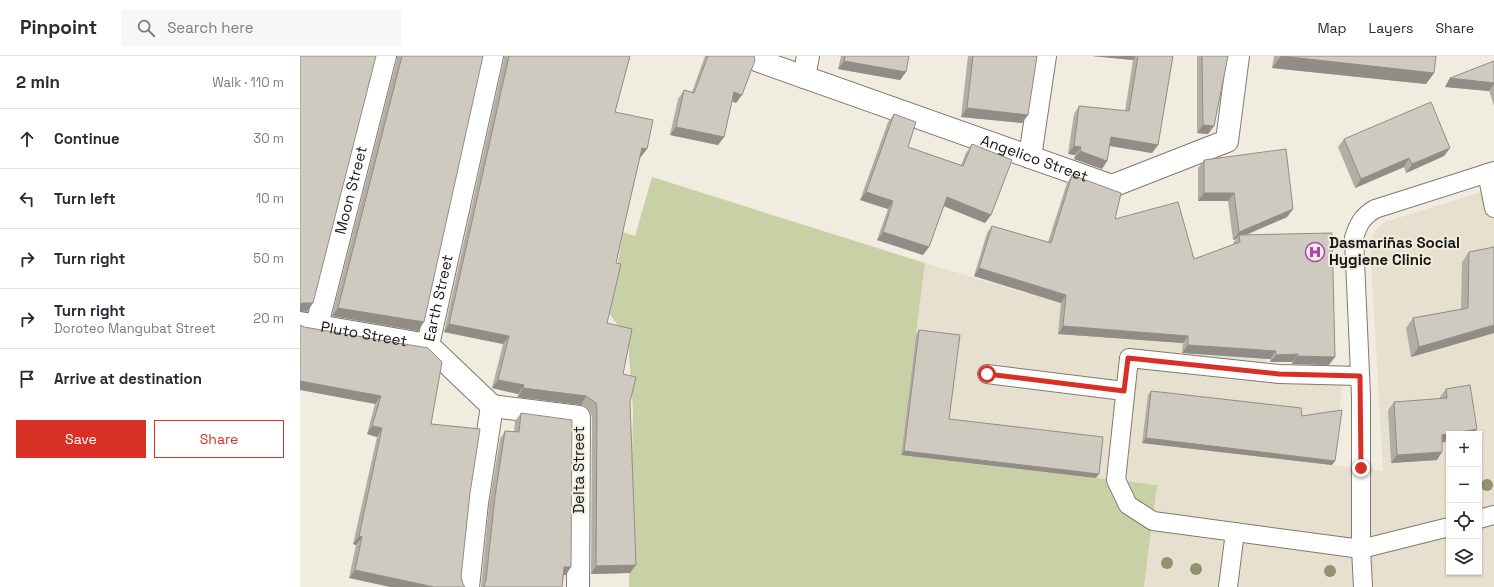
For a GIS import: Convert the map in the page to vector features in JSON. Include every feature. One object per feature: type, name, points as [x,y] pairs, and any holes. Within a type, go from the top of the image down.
[{"type":"street","name":"Moon Street","points":[[308,324],[385,56]]},
{"type":"street","name":"Earth Street","points":[[492,56],[428,345],[492,406]]},
{"type":"street","points":[[1030,157],[1045,56]]},
{"type":"street","name":"Angelico Street","points":[[759,61],[806,66],[1030,157],[1112,186],[1227,141],[1238,56]]},
{"type":"street","name":"Pluto Street","points":[[308,324],[428,345]]},
{"type":"street","points":[[468,587],[477,503],[492,406]]},
{"type":"street","name":"Delta Street","points":[[492,406],[579,417],[578,587]]},
{"type":"lane","points":[[1364,587],[1361,549],[1360,376],[1354,238],[1358,226],[1366,214],[1376,209],[1491,172],[1494,208]]},
{"type":"lane","points":[[1360,376],[1279,374],[1128,358],[1116,480],[1128,505],[1152,521],[1361,549],[1446,528]]},
{"type":"lane","points":[[987,374],[1124,391]]},
{"type":"lane","points":[[1482,518],[1494,515]]},
{"type":"lane","points":[[1228,587],[1235,532]]},
{"type":"shaded area","points":[[1494,188],[1494,587],[1144,587],[1153,521],[1116,480],[901,455],[925,263],[1025,293],[1265,313],[1267,364],[1345,365],[1332,465],[1383,471],[1370,243],[1375,231],[1385,222]]},
{"type":"green space","points":[[652,177],[925,263],[901,455],[1157,485],[1144,587],[629,587],[633,411],[628,340],[609,313],[623,232],[635,236]]},
{"type":"building","points":[[300,56],[376,56],[313,303],[300,304]]},
{"type":"building","points":[[402,56],[483,56],[424,322],[338,308]]},
{"type":"building","points":[[509,56],[630,56],[615,112],[653,120],[647,149],[642,148],[625,222],[616,263],[621,264],[607,323],[632,329],[623,374],[636,377],[630,402],[636,565],[596,566],[596,403],[586,396],[523,388],[524,385],[498,380],[509,336],[449,324]]},
{"type":"building","points":[[708,56],[754,56],[755,60],[742,95],[734,92],[724,137],[676,127],[684,90],[694,93]]},
{"type":"building","points":[[845,56],[909,56],[906,72],[844,61]]},
{"type":"building","points":[[973,56],[1037,56],[1028,115],[967,108]]},
{"type":"building","points":[[1138,56],[1173,56],[1158,145],[1111,137],[1107,161],[1080,151],[1081,147],[1074,146],[1079,106],[1129,111]]},
{"type":"building","points":[[1202,56],[1228,56],[1214,126],[1203,125]]},
{"type":"building","points":[[1281,56],[1436,56],[1434,73]]},
{"type":"building","points":[[1494,61],[1494,83],[1450,78]]},
{"type":"building","points":[[1431,102],[1450,148],[1412,164],[1409,158],[1361,179],[1344,139]]},
{"type":"building","points":[[894,114],[916,122],[908,147],[963,166],[972,144],[1012,160],[991,215],[947,197],[929,247],[883,232],[893,201],[866,192]]},
{"type":"building","points":[[1286,149],[1293,209],[1239,232],[1234,193],[1204,193],[1204,160]]},
{"type":"building","points":[[1072,175],[1121,193],[1115,219],[1178,202],[1194,259],[1240,242],[1239,235],[1332,233],[1335,357],[1297,356],[1298,354],[1276,355],[1276,351],[1188,345],[1188,336],[1063,326],[1066,295],[979,268],[992,226],[1051,243]]},
{"type":"building","points":[[1494,247],[1494,325],[1419,347],[1413,318],[1468,308],[1469,252]]},
{"type":"building","points":[[300,325],[304,327],[428,348],[442,362],[431,424],[480,429],[470,493],[461,577],[465,587],[434,587],[355,570],[362,537],[359,536],[382,428],[372,426],[381,396],[300,381]]},
{"type":"building","points":[[919,330],[960,335],[949,419],[1103,437],[1099,474],[904,451]]},
{"type":"building","points":[[1470,385],[1477,429],[1465,431],[1446,431],[1446,434],[1442,435],[1442,452],[1397,455],[1394,402],[1447,398],[1446,389]]},
{"type":"building","points":[[1151,391],[1301,408],[1302,416],[1342,410],[1335,461],[1146,438]]},
{"type":"building","points":[[521,413],[572,420],[571,567],[564,567],[562,587],[483,587],[486,580],[495,496],[505,431],[519,432]]},
{"type":"place","name":"Dasmariñas Social Hygiene Clinic","points":[[1315,252]]},
{"type":"route","points":[[987,374],[1124,391],[1128,358],[1279,374],[1360,376],[1361,468]]}]
